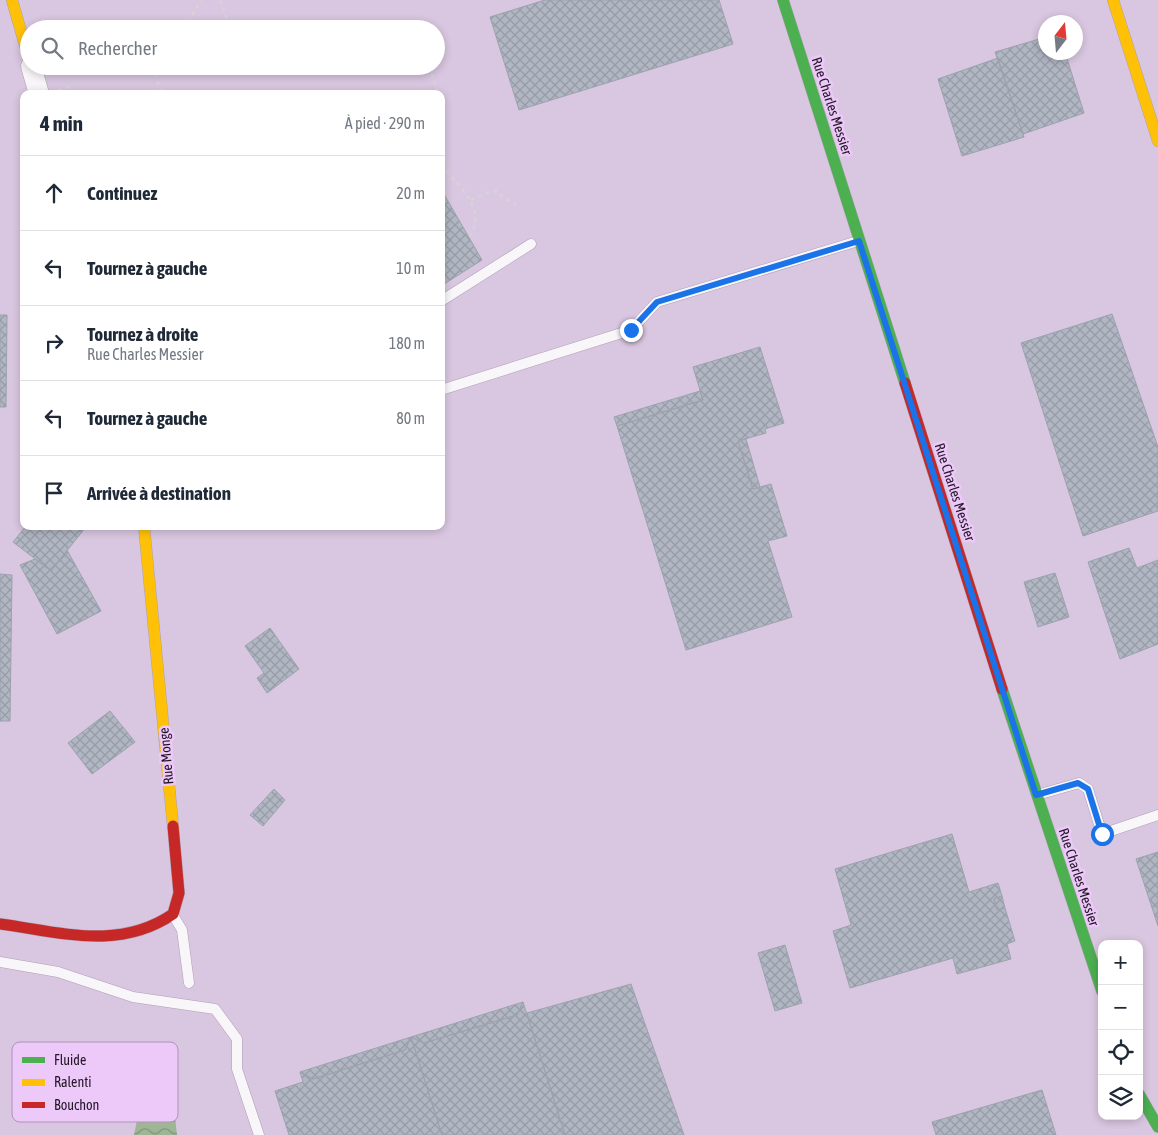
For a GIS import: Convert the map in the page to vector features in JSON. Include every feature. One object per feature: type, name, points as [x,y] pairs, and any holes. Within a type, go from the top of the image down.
[{"type":"street","points":[[12,0],[20,27]]},
{"type":"street","name":"Rue Charles Messier","points":[[783,0],[1036,795],[1100,985]]},
{"type":"street","points":[[1113,0],[1158,141]]},
{"type":"street","points":[[33,75],[37,90]]},
{"type":"street","name":"Rue Monge","points":[[144,530],[179,893],[173,914]]},
{"type":"street","points":[[0,924],[93,935],[130,934],[160,923],[173,914]]},
{"type":"street","points":[[1143,1101],[1158,1127]]},
{"type":"lane","points":[[445,389],[631,330],[657,302],[859,241]]},
{"type":"lane","points":[[445,298],[530,244]]},
{"type":"lane","points":[[1036,795],[1078,783],[1088,789],[1102,834],[1158,815]]},
{"type":"lane","points":[[173,914],[182,930],[189,983]]},
{"type":"lane","points":[[0,962],[58,972],[133,997],[215,1008],[237,1039],[237,1069],[260,1135]]},
{"type":"path","points":[[189,20],[201,0]]},
{"type":"path","points":[[220,0],[228,20]]},
{"type":"path","points":[[155,75],[161,90]]},
{"type":"path","points":[[432,75],[437,90]]},
{"type":"path","points":[[445,170],[472,200],[474,205],[475,229],[469,238]]},
{"type":"path","points":[[472,200],[489,192],[497,191],[504,198],[519,206]]},
{"type":"water","points":[[137,1122],[176,1122],[177,1135],[134,1135]]},
{"type":"building","points":[[545,0],[719,0],[733,44],[519,110],[490,17]]},
{"type":"building","points":[[1038,39],[1038,60],[1067,60],[1084,113],[1023,134],[995,52]]},
{"type":"building","points":[[998,58],[1024,137],[962,156],[938,79]]},
{"type":"building","points":[[445,196],[482,260],[445,283]]},
{"type":"building","points":[[1112,314],[1158,447],[1158,511],[1083,536],[1021,343]]},
{"type":"building","points":[[0,315],[7,315],[6,407],[0,407]]},
{"type":"building","points":[[760,347],[784,423],[765,429],[766,433],[738,441],[753,489],[771,484],[787,536],[768,541],[792,617],[686,650],[617,426],[703,400],[693,367]]},
{"type":"building","points":[[700,391],[703,400],[617,426],[614,417]]},
{"type":"building","points":[[746,439],[760,487],[753,489],[738,441]]},
{"type":"building","points":[[23,530],[83,530],[51,571],[13,542]]},
{"type":"building","points":[[1129,548],[1137,568],[1158,560],[1158,644],[1120,659],[1088,562]]},
{"type":"building","points":[[67,550],[101,611],[57,634],[20,565],[35,559],[51,571]]},
{"type":"building","points":[[1055,573],[1069,617],[1038,627],[1024,582]]},
{"type":"building","points":[[0,574],[12,575],[10,721],[0,721]]},
{"type":"building","points":[[270,628],[299,669],[267,693],[257,678],[264,673],[245,646]]},
{"type":"building","points":[[110,711],[135,742],[92,774],[68,743]]},
{"type":"building","points":[[274,789],[285,800],[263,826],[250,815]]},
{"type":"building","points":[[952,834],[969,892],[998,883],[1002,896],[994,899],[997,910],[1005,908],[1015,941],[1007,944],[1011,959],[957,974],[953,958],[850,988],[833,931],[851,925],[835,869]]},
{"type":"building","points":[[1158,852],[1158,926],[1136,859]]},
{"type":"building","points":[[1002,896],[1005,908],[997,910],[994,899]]},
{"type":"building","points":[[785,945],[802,1003],[775,1011],[758,953]]},
{"type":"building","points":[[631,984],[684,1135],[565,1135],[527,1013]]},
{"type":"building","points":[[523,1002],[517,1015],[424,1043],[411,1037]]},
{"type":"building","points":[[523,1002],[565,1135],[442,1135],[411,1037],[424,1043],[517,1015]]},
{"type":"building","points":[[411,1037],[442,1135],[289,1135],[275,1091],[303,1082],[300,1072],[313,1079],[405,1050]]},
{"type":"building","points":[[411,1037],[405,1050],[313,1079],[300,1072]]},
{"type":"building","points":[[1042,1090],[1056,1135],[936,1135],[932,1122]]},
{"type":"traffic: fast","points":[[783,0],[905,383]]},
{"type":"traffic: fast","points":[[1002,689],[1100,985]]},
{"type":"traffic: fast","points":[[1143,1101],[1158,1127]]},
{"type":"traffic: slow","points":[[12,0],[20,28]]},
{"type":"traffic: slow","points":[[1113,0],[1158,141]]},
{"type":"traffic: slow","points":[[144,530],[173,826]]},
{"type":"traffic: jam","points":[[905,383],[1002,689]]},
{"type":"traffic: jam","points":[[0,924],[67,934],[110,936],[132,932],[153,925],[173,914],[179,893],[173,826]]},
{"type":"route","points":[[631,330],[657,302],[859,241],[1036,795],[1078,783],[1088,789],[1102,834]]}]
